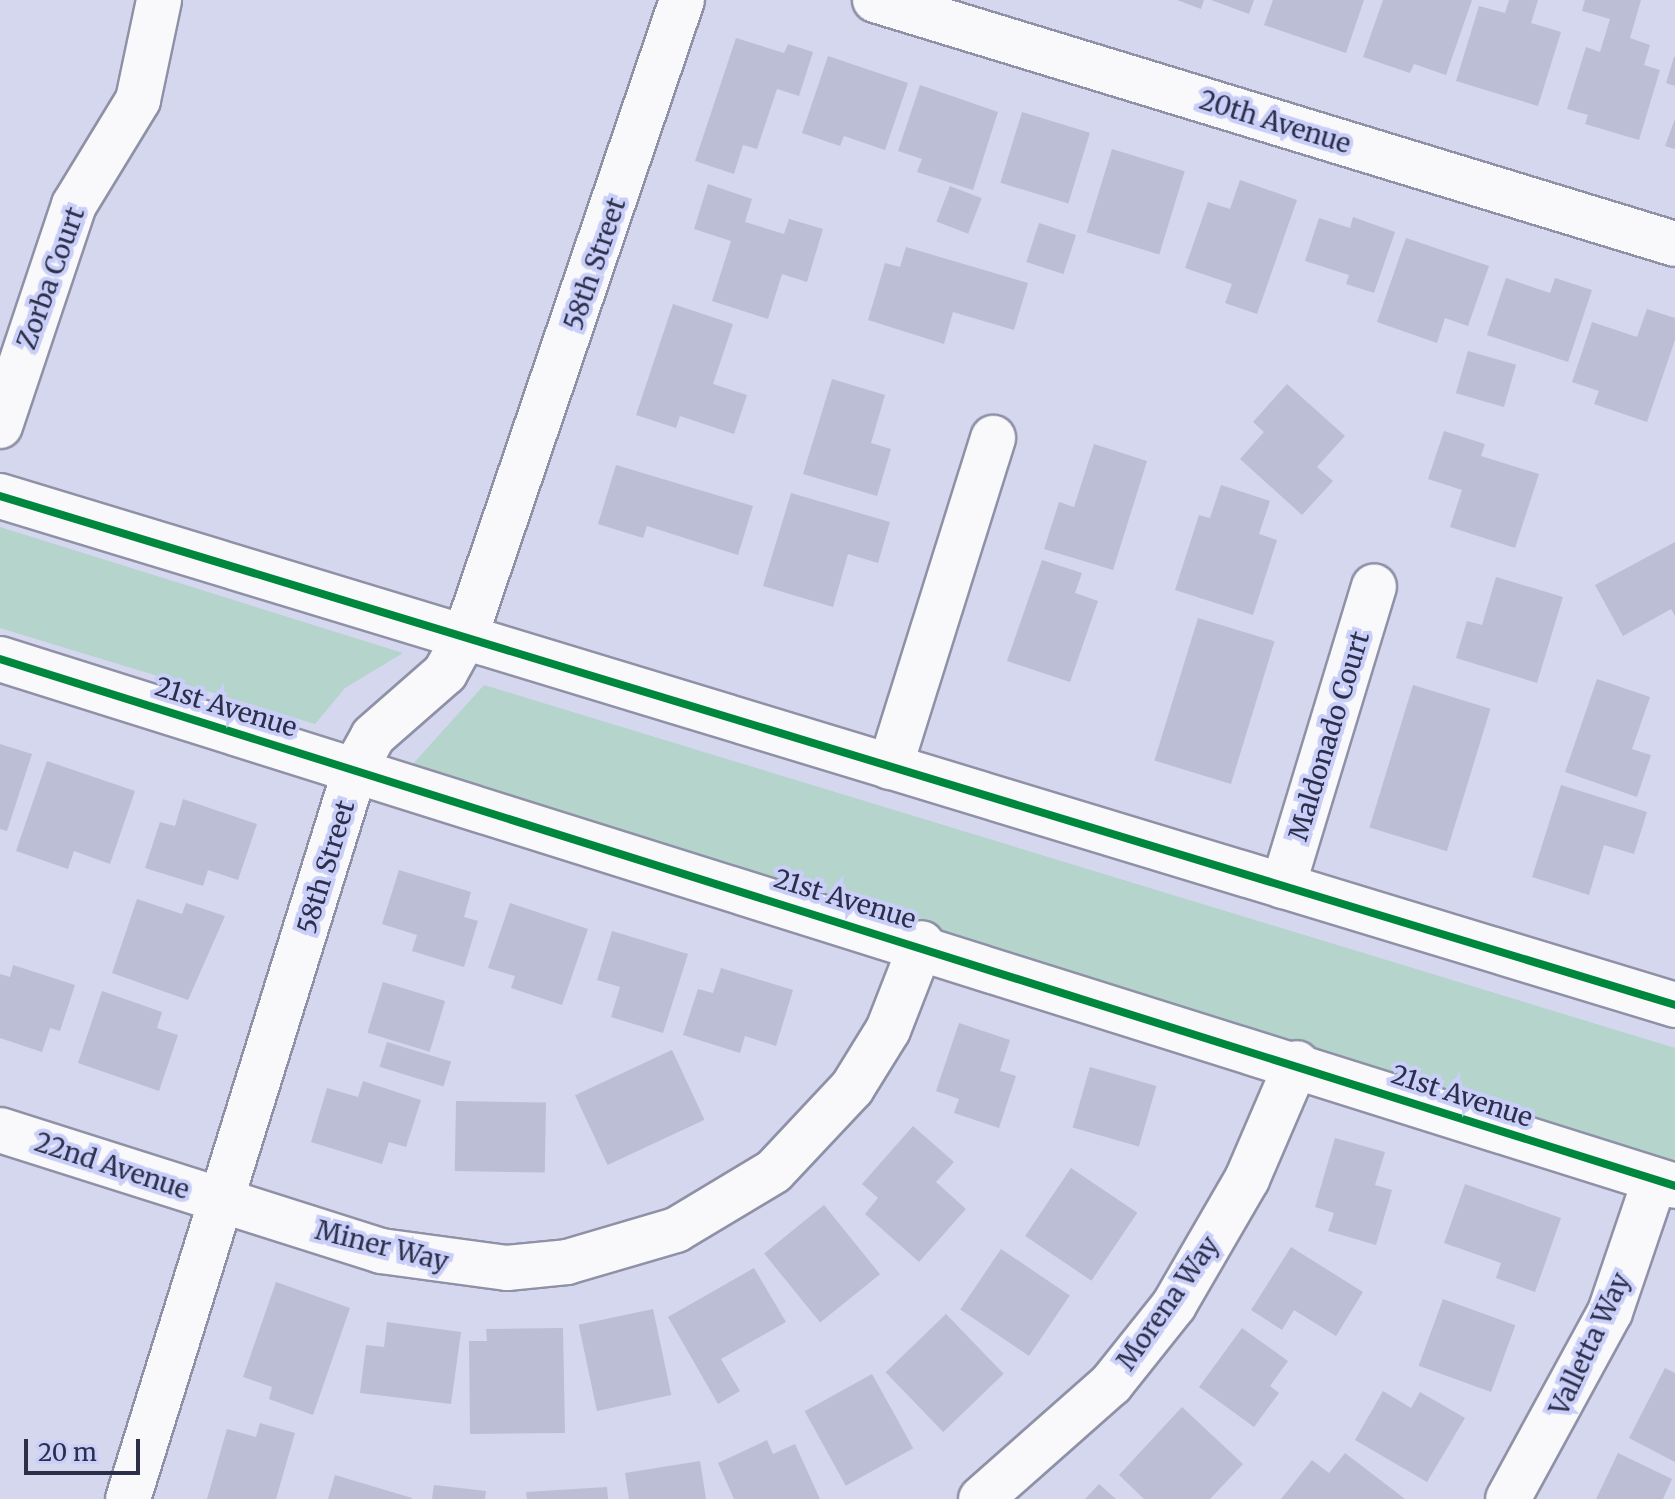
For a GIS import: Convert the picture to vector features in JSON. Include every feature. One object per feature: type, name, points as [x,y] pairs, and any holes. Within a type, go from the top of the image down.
[{"type":"street","name":"Zorba Court","points":[[0,426],[74,205],[138,100],[159,0]]},
{"type":"street","name":"58th Street","points":[[128,1499],[224,1202],[356,767],[373,736],[445,673],[465,637],[682,0]]},
{"type":"street","name":"20th Avenue","points":[[875,0],[1675,244]]},
{"type":"street","points":[[890,767],[993,438]]},
{"type":"street","points":[[0,496],[1283,886],[1672,995]]},
{"type":"street","name":"Maldonado Court","points":[[1283,886],[1374,587]]},
{"type":"street","name":"21st Avenue","points":[[0,659],[922,943],[1665,1183]]},
{"type":"street","name":"Miner Way","points":[[224,1202],[441,1264],[507,1268],[627,1249],[723,1206],[818,1129],[888,1030],[922,943]]},
{"type":"street","name":"Morena Way","points":[[981,1499],[1111,1384],[1174,1305],[1247,1179],[1297,1063]]},
{"type":"street","name":"22nd Avenue","points":[[0,1130],[224,1202]]},
{"type":"street","name":"Valletta Way","points":[[1508,1499],[1610,1312],[1665,1183]]},
{"type":"green space","points":[[0,527],[403,653],[345,688],[315,724],[0,628]]},
{"type":"green space","points":[[484,685],[1675,1048],[1675,1165],[412,765]]},
{"type":"building","points":[[1177,0],[1204,0],[1201,9]]},
{"type":"building","points":[[1211,0],[1254,0],[1249,14]]},
{"type":"building","points":[[1273,0],[1364,0],[1346,53],[1264,25]]},
{"type":"building","points":[[1383,0],[1472,0],[1446,75],[1414,64],[1410,73],[1363,57]]},
{"type":"building","points":[[1509,0],[1538,0],[1531,23],[1561,32],[1538,106],[1456,81],[1479,6],[1505,13]]},
{"type":"building","points":[[1585,0],[1641,0],[1630,38],[1650,45],[1644,65],[1660,70],[1639,140],[1585,124],[1588,115],[1567,109],[1586,47],[1600,52],[1610,19],[1582,11]]},
{"type":"building","points":[[736,38],[784,53],[788,44],[813,52],[799,96],[777,89],[757,149],[743,145],[734,174],[695,161]]},
{"type":"building","points":[[828,56],[908,83],[885,150],[844,136],[840,146],[802,133]]},
{"type":"building","points":[[1675,57],[1675,86],[1666,83]]},
{"type":"building","points":[[920,85],[998,112],[973,190],[917,172],[922,159],[898,151]]},
{"type":"building","points":[[1022,112],[1090,133],[1068,204],[1000,183]]},
{"type":"building","points":[[1675,119],[1675,149],[1665,146]]},
{"type":"building","points":[[1112,149],[1185,171],[1159,254],[1087,232]]},
{"type":"building","points":[[1240,180],[1297,200],[1257,314],[1225,303],[1232,284],[1185,268],[1208,202],[1230,209]]},
{"type":"building","points":[[708,184],[752,199],[745,222],[784,234],[789,219],[823,229],[807,282],[782,274],[768,319],[712,301],[731,241],[694,229]]},
{"type":"building","points":[[950,186],[982,198],[968,234],[936,221]]},
{"type":"building","points":[[1353,217],[1395,232],[1374,293],[1346,284],[1349,275],[1305,261],[1319,218],[1350,228]]},
{"type":"building","points":[[1039,223],[1076,235],[1063,274],[1026,262]]},
{"type":"building","points":[[1406,238],[1489,266],[1468,326],[1445,318],[1437,343],[1377,322]]},
{"type":"building","points":[[906,247],[1028,283],[1014,330],[953,312],[944,344],[868,320],[885,263],[900,267]]},
{"type":"building","points":[[1506,278],[1550,293],[1555,278],[1592,290],[1568,362],[1487,335]]},
{"type":"building","points":[[673,304],[733,324],[713,384],[747,395],[734,434],[680,416],[676,428],[636,415]]},
{"type":"building","points":[[1647,309],[1675,318],[1675,340],[1647,422],[1594,404],[1599,391],[1572,382],[1592,322],[1637,337]]},
{"type":"building","points":[[1468,351],[1516,365],[1504,407],[1456,393]]},
{"type":"building","points":[[832,379],[885,395],[871,443],[891,449],[877,496],[803,474]]},
{"type":"building","points":[[1287,384],[1345,436],[1317,467],[1333,481],[1302,515],[1240,459],[1264,432],[1253,422]]},
{"type":"building","points":[[1444,431],[1485,444],[1481,456],[1539,474],[1515,548],[1450,527],[1462,490],[1428,479]]},
{"type":"building","points":[[1094,444],[1147,461],[1113,570],[1044,549],[1059,502],[1074,507]]},
{"type":"building","points":[[616,465],[753,506],[738,555],[647,526],[643,538],[598,524]]},
{"type":"building","points":[[1221,485],[1270,501],[1259,534],[1277,540],[1253,615],[1175,590],[1199,515],[1210,518]]},
{"type":"building","points":[[791,493],[890,522],[878,563],[848,554],[833,607],[763,586]]},
{"type":"building","points":[[1675,542],[1675,616],[1671,609],[1623,636],[1595,585]]},
{"type":"building","points":[[1042,560],[1082,573],[1075,593],[1098,601],[1070,682],[1007,661]]},
{"type":"building","points":[[1496,577],[1563,597],[1537,683],[1456,658],[1467,621],[1482,625]]},
{"type":"building","points":[[1198,618],[1275,641],[1231,784],[1154,760]]},
{"type":"building","points":[[1597,679],[1650,697],[1632,749],[1651,755],[1637,797],[1565,772]]},
{"type":"building","points":[[1413,685],[1490,709],[1447,851],[1369,827]]},
{"type":"building","points":[[0,744],[32,754],[7,831],[0,829]]},
{"type":"building","points":[[47,761],[135,791],[110,864],[74,851],[68,869],[16,851]]},
{"type":"building","points":[[1561,785],[1647,812],[1634,854],[1604,845],[1589,895],[1532,877]]},
{"type":"building","points":[[183,799],[257,824],[238,880],[208,870],[203,886],[145,868],[160,822],[175,826]]},
{"type":"building","points":[[399,870],[471,892],[464,917],[478,921],[464,967],[412,951],[417,935],[382,924]]},
{"type":"building","points":[[137,899],[182,914],[186,903],[225,916],[188,1000],[112,973]]},
{"type":"building","points":[[510,903],[588,929],[562,1005],[511,988],[515,976],[488,968]]},
{"type":"building","points":[[612,931],[688,954],[663,1033],[611,1017],[620,987],[597,980]]},
{"type":"building","points":[[13,965],[75,985],[60,1031],[50,1028],[42,1052],[0,1038],[0,974],[10,977]]},
{"type":"building","points":[[721,968],[793,990],[776,1046],[745,1036],[740,1053],[683,1035],[698,989],[713,993]]},
{"type":"building","points":[[383,982],[445,1001],[430,1052],[368,1033]]},
{"type":"building","points":[[102,991],[162,1012],[157,1028],[178,1035],[159,1091],[78,1063]]},
{"type":"building","points":[[959,1023],[1010,1040],[1000,1071],[1016,1076],[999,1128],[954,1113],[959,1099],[936,1091]]},
{"type":"building","points":[[387,1042],[451,1062],[443,1086],[379,1067]]},
{"type":"building","points":[[672,1050],[705,1120],[608,1165],[575,1095]]},
{"type":"building","points":[[1090,1067],[1156,1086],[1139,1147],[1073,1128]]},
{"type":"building","points":[[363,1081],[421,1100],[406,1147],[389,1142],[382,1164],[311,1142],[327,1088],[358,1097]]},
{"type":"building","points":[[456,1101],[546,1103],[545,1173],[455,1171]]},
{"type":"building","points":[[913,1126],[954,1162],[936,1182],[966,1209],[919,1262],[865,1214],[878,1198],[862,1184]]},
{"type":"building","points":[[1335,1138],[1385,1152],[1375,1185],[1392,1190],[1376,1245],[1328,1231],[1334,1213],[1315,1207]]},
{"type":"building","points":[[1071,1168],[1137,1213],[1091,1281],[1025,1236]]},
{"type":"building","points":[[1465,1184],[1561,1218],[1535,1292],[1496,1278],[1501,1263],[1444,1243]]},
{"type":"building","points":[[824,1205],[880,1274],[820,1323],[764,1253]]},
{"type":"building","points":[[1291,1247],[1363,1292],[1336,1336],[1294,1310],[1282,1330],[1251,1310]]},
{"type":"building","points":[[1001,1249],[1070,1295],[1029,1356],[960,1310]]},
{"type":"building","points":[[754,1268],[786,1322],[721,1359],[740,1391],[718,1404],[668,1317]]},
{"type":"building","points":[[276,1282],[350,1308],[313,1415],[269,1399],[272,1387],[243,1377]]},
{"type":"building","points":[[1443,1299],[1515,1325],[1491,1392],[1419,1366]]},
{"type":"building","points":[[653,1309],[671,1395],[597,1411],[579,1325]]},
{"type":"building","points":[[946,1314],[1004,1374],[943,1432],[886,1372]]},
{"type":"building","points":[[387,1322],[461,1332],[451,1404],[360,1393],[366,1345],[384,1347]]},
{"type":"building","points":[[563,1328],[565,1433],[470,1434],[469,1341],[487,1341],[486,1329]]},
{"type":"building","points":[[1242,1328],[1288,1361],[1270,1386],[1279,1393],[1254,1427],[1199,1387]]},
{"type":"building","points":[[1665,1368],[1675,1373],[1675,1462],[1629,1438]]},
{"type":"building","points":[[872,1374],[913,1448],[846,1486],[805,1411]]},
{"type":"building","points":[[1383,1391],[1411,1408],[1420,1392],[1465,1418],[1427,1482],[1355,1440]]},
{"type":"building","points":[[1182,1407],[1243,1464],[1210,1499],[1144,1499],[1119,1475]]},
{"type":"building","points":[[260,1423],[295,1433],[276,1499],[207,1499],[227,1429],[256,1437]]},
{"type":"building","points":[[767,1440],[773,1454],[795,1444],[820,1499],[734,1499],[718,1463]]},
{"type":"building","points":[[1345,1453],[1405,1499],[1281,1499],[1312,1460],[1329,1473]]},
{"type":"building","points":[[1618,1453],[1672,1479],[1663,1499],[1596,1499]]},
{"type":"building","points":[[700,1461],[706,1499],[629,1499],[625,1473]]},
{"type":"building","points":[[335,1475],[412,1498],[412,1499],[328,1499]]},
{"type":"building","points":[[1099,1484],[1116,1499],[1085,1499]]},
{"type":"building","points":[[434,1485],[486,1491],[485,1499],[432,1499]]},
{"type":"building","points":[[607,1487],[608,1499],[527,1499],[526,1492]]},
{"type":"cycle path","points":[[0,496],[1675,1005]]},
{"type":"cycle path","points":[[0,659],[1675,1186]]}]
